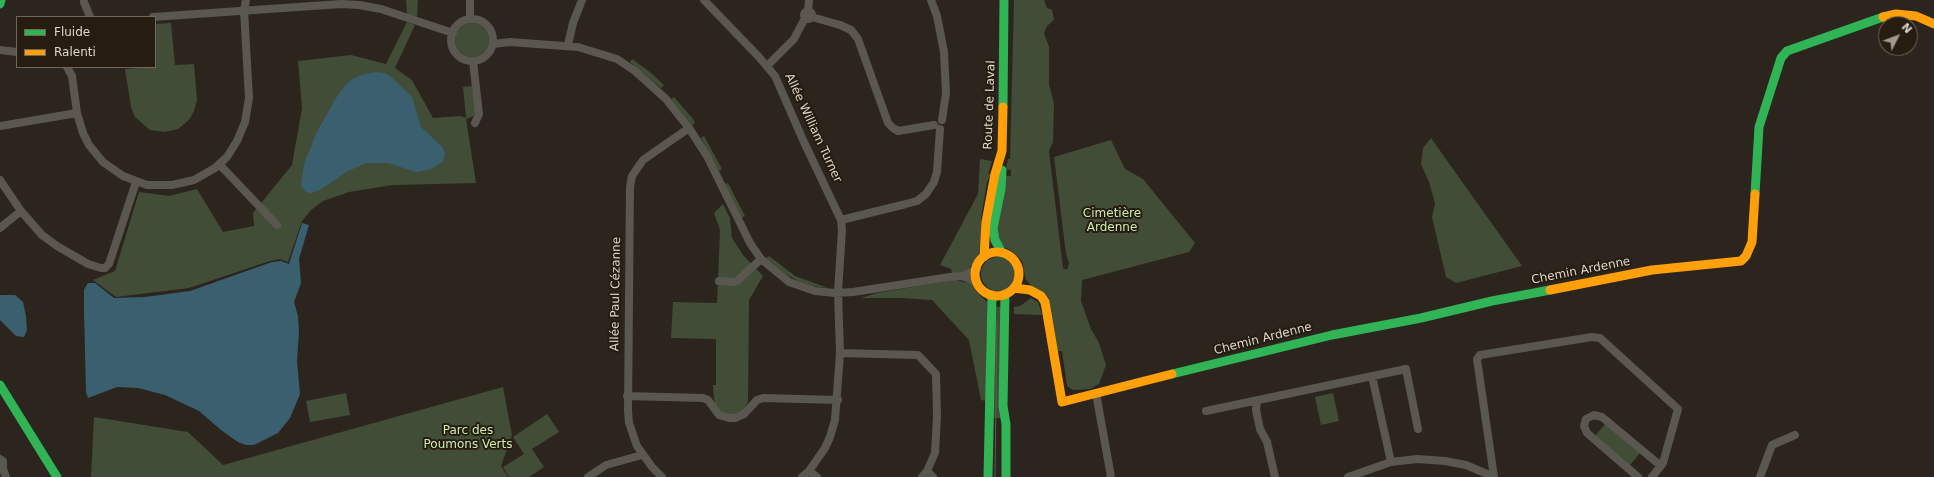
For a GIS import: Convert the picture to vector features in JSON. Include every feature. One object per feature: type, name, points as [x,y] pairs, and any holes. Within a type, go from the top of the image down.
[{"type":"street","points":[[0,4],[1,0]]},
{"type":"street","points":[[68,68],[74,84],[77,113],[83,133],[95,154],[112,169],[136,182],[158,186],[178,184],[197,179],[219,164],[237,141],[248,112],[249,98],[244,10],[246,0]]},
{"type":"street","points":[[470,0],[470,20]]},
{"type":"street","points":[[568,45],[573,23],[582,0]]},
{"type":"street","name":"Allée William Turner","points":[[704,0],[776,76],[782,89],[803,140],[841,220],[842,230],[838,292]]},
{"type":"street","points":[[767,66],[794,39],[808,15],[809,0]]},
{"type":"street","points":[[841,220],[917,201],[926,194],[934,182],[937,172],[939,125],[946,93],[944,52],[937,16],[931,0]]},
{"type":"street","name":"Route de Laval","points":[[1002,253],[995,240],[993,228],[1001,189],[1004,0]]},
{"type":"street","points":[[84,2],[90,16]]},
{"type":"street","points":[[156,17],[244,10],[359,5],[381,9],[452,33]]},
{"type":"street","name":"Chemin Ardenne","points":[[1030,290],[1041,296],[1047,306],[1062,402],[1324,336],[1420,318],[1492,300],[1652,270],[1712,263],[1734,263],[1742,260],[1746,256],[1752,242],[1759,127],[1781,58],[1787,51],[1873,20],[1896,14],[1916,16],[1934,24]]},
{"type":"street","points":[[808,15],[851,30],[858,39],[888,123],[893,128],[898,131],[939,125]]},
{"type":"street","points":[[470,20],[481,21],[488,26],[493,36],[493,44],[487,55],[474,64],[456,53],[451,42],[452,33],[458,25],[470,20]]},
{"type":"street","points":[[493,44],[510,42],[568,45],[597,51],[617,58],[635,71],[666,99],[689,128],[707,156],[750,243],[761,258],[789,282],[815,291],[853,292],[962,276],[976,269],[984,257],[994,253],[1002,253],[1014,261],[1018,268],[1019,275],[1030,290]]},
{"type":"street","points":[[0,50],[16,52]]},
{"type":"street","points":[[474,64],[478,114],[475,123]]},
{"type":"street","points":[[0,126],[77,113]]},
{"type":"street","name":"Allée Paul Cézanne","points":[[662,477],[642,454],[629,423],[627,396],[629,202],[632,176],[643,160],[689,128]]},
{"type":"street","name":"Route de Laval","points":[[984,257],[986,222],[1002,151]]},
{"type":"street","points":[[219,164],[277,225]]},
{"type":"street","points":[[0,180],[21,211],[42,235],[57,246],[88,264],[100,268],[106,268],[109,264],[136,182]]},
{"type":"street","points":[[0,228],[21,211]]},
{"type":"street","points":[[719,281],[737,281],[761,258]]},
{"type":"street","points":[[976,269],[977,282]]},
{"type":"street","points":[[962,276],[977,282],[984,291],[992,295],[1005,294],[1014,288],[1019,275]]},
{"type":"street","points":[[1014,288],[1030,290]]},
{"type":"street","points":[[802,477],[809,471],[830,437],[835,420],[838,400],[840,353],[838,292]]},
{"type":"street","points":[[1005,294],[1004,406],[1006,424],[1006,477]]},
{"type":"street","points":[[988,477],[992,295]]},
{"type":"street","points":[[1348,477],[1391,462],[1417,459],[1444,461],[1466,466],[1490,476],[1477,360],[1480,355],[1592,337],[1600,338],[1678,409],[1661,466],[1652,477]]},
{"type":"street","points":[[840,353],[918,355],[936,374],[937,417],[935,453],[928,475]]},
{"type":"street","points":[[1206,411],[1406,369],[1418,429]]},
{"type":"street","points":[[1372,376],[1391,462]]},
{"type":"street","points":[[0,385],[58,477]]},
{"type":"street","points":[[1096,393],[1111,477]]},
{"type":"street","points":[[627,396],[703,398],[708,400],[719,415],[729,418],[735,418],[744,414],[757,400],[763,398],[838,400]]},
{"type":"street","points":[[1257,401],[1256,410],[1260,429],[1267,442],[1275,477]]},
{"type":"street","points":[[1638,477],[1587,433],[1584,426],[1586,419],[1594,415],[1602,417],[1661,466]]},
{"type":"street","points":[[1760,477],[1772,445],[1795,435]]},
{"type":"street","points":[[588,477],[606,465],[642,454]]},
{"type":"street","points":[[0,459],[2,461],[3,470],[6,477]]},
{"type":"street","points":[[809,471],[817,477]]},
{"type":"green space","points":[[406,0],[418,0],[417,17],[407,14]]},
{"type":"green space","name":"Cimetière Ardenne","points":[[1014,0],[1044,0],[1047,8],[1052,10],[1054,20],[1047,26],[1044,33],[1049,47],[1049,84],[1054,104],[1053,142],[1049,151],[1063,268],[1067,270],[1069,263],[1066,254],[1054,157],[1111,140],[1125,169],[1143,179],[1195,243],[1189,252],[1082,280],[1081,301],[1091,329],[1099,343],[1106,365],[1099,384],[1090,389],[1073,390],[1067,386],[1062,351],[1058,351],[1034,288],[1026,280],[1022,261],[1012,251],[1004,247],[999,240],[997,227],[1006,176],[1011,176],[1011,170],[1006,169],[1008,159],[1010,159]]},
{"type":"green space","points":[[407,22],[415,25],[395,68],[412,80],[433,118],[460,116],[466,118],[463,87],[472,86],[476,112],[474,116],[466,119],[476,183],[393,185],[349,192],[323,201],[311,210],[302,221],[288,262],[280,259],[270,261],[189,288],[116,297],[93,280],[115,271],[139,192],[169,196],[197,189],[223,232],[254,226],[253,213],[292,165],[302,108],[298,61],[351,55],[386,64]]},
{"type":"green space","points":[[171,23],[175,65],[194,64],[197,100],[194,111],[189,120],[178,129],[165,132],[150,130],[135,117],[131,107],[125,69],[156,68],[156,24]]},
{"type":"green space","points":[[469,23],[475,23],[479,24],[486,30],[489,40],[488,47],[482,54],[475,57],[469,57],[465,56],[458,50],[455,43],[455,37],[456,33],[462,26]]},
{"type":"green space","points":[[632,59],[664,85],[661,88],[630,62]]},
{"type":"green space","points":[[674,97],[695,123],[692,125],[671,99]]},
{"type":"green space","points":[[704,136],[722,169],[719,171],[701,138]]},
{"type":"green space","points":[[1431,138],[1522,266],[1456,283],[1446,277],[1432,217],[1435,203],[1429,182],[1421,164],[1423,148]]},
{"type":"green space","points":[[980,159],[992,161],[988,174],[991,174],[987,182],[981,218],[982,227],[979,255],[969,269],[959,273],[952,273],[951,269],[940,265],[978,194]]},
{"type":"green space","points":[[728,183],[745,216],[741,218],[725,184]]},
{"type":"green space","points":[[723,204],[730,218],[732,238],[743,255],[763,276],[749,300],[748,402],[742,411],[731,415],[721,412],[715,404],[714,399],[713,385],[716,385],[716,339],[671,338],[673,302],[717,303],[720,230],[714,213]]},
{"type":"green space","points":[[769,256],[795,276],[828,288],[812,286],[798,281],[787,275],[766,258]]},
{"type":"green space","points":[[995,257],[1001,257],[1005,258],[1012,264],[1015,274],[1014,281],[1008,288],[1001,291],[995,291],[991,290],[984,284],[981,277],[981,271],[982,267],[988,260]]},
{"type":"green space","points":[[955,280],[973,284],[976,291],[987,302],[986,401],[981,400],[969,340],[932,300],[861,298],[877,293]]},
{"type":"green space","points":[[1031,298],[1038,302],[1042,315],[1014,314],[1014,307],[1020,306]]},
{"type":"green space","points":[[1003,306],[1002,418],[994,418],[995,307]]},
{"type":"green space","name":"Parc des Poumons Verts","points":[[503,387],[512,435],[501,466],[508,477],[91,477],[94,417],[188,432],[223,465]]},
{"type":"green space","points":[[346,393],[350,415],[310,422],[306,401]]},
{"type":"green space","points":[[1333,393],[1339,421],[1321,425],[1315,397]]},
{"type":"green space","points":[[547,414],[559,432],[532,449],[544,467],[529,477],[509,477],[503,467],[524,454],[513,437]]},
{"type":"green space","points":[[1606,423],[1641,452],[1630,465],[1595,436]]},
{"type":"water","points":[[376,72],[385,73],[391,77],[412,97],[421,127],[443,148],[445,154],[443,161],[432,169],[416,172],[388,163],[367,163],[348,171],[320,190],[311,193],[306,192],[302,188],[301,184],[304,164],[317,132],[336,98],[351,80],[361,75]]},
{"type":"water","points":[[302,223],[309,225],[299,259],[301,283],[294,302],[298,316],[299,331],[297,361],[300,394],[290,418],[278,433],[254,445],[246,445],[238,442],[221,430],[199,411],[165,395],[138,388],[117,387],[88,398],[86,392],[84,290],[88,283],[95,283],[114,298],[145,297],[190,291],[272,262],[281,261],[289,264]]},
{"type":"water","points":[[0,295],[15,295],[23,302],[27,330],[24,337],[16,336],[0,320]]},
{"type":"tram line","points":[[995,477],[997,322]]},
{"type":"traffic: fast","points":[[0,4],[1,0]]},
{"type":"traffic: fast","points":[[1003,107],[1004,0]]},
{"type":"traffic: fast","points":[[1755,194],[1759,127],[1781,58],[1787,51],[1878,19]]},
{"type":"traffic: fast","points":[[1002,170],[1001,189],[993,228],[995,240],[1002,253]]},
{"type":"traffic: fast","points":[[1172,374],[1332,335],[1421,318],[1492,301],[1550,290]]},
{"type":"traffic: fast","points":[[1005,294],[1003,406],[1006,424],[1006,477]]},
{"type":"traffic: fast","points":[[988,477],[992,295]]},
{"type":"traffic: fast","points":[[0,385],[57,477]]},
{"type":"traffic: slow","points":[[1887,16],[1896,14],[1916,16]]},
{"type":"traffic: slow","points":[[1918,17],[1934,24]]},
{"type":"traffic: slow","points":[[984,257],[986,222],[995,174],[1002,151],[1003,107]]},
{"type":"traffic: slow","points":[[1550,290],[1652,270],[1741,261],[1746,256],[1752,242],[1755,194]]},
{"type":"traffic: slow","points":[[997,252],[1009,256],[1015,262],[1019,274],[1015,286],[1009,292],[997,296],[985,292],[979,286],[975,274],[979,262],[985,256],[997,252]]},
{"type":"traffic: slow","points":[[1014,288],[1030,290],[1041,296],[1045,302],[1062,402],[1172,374]]}]
